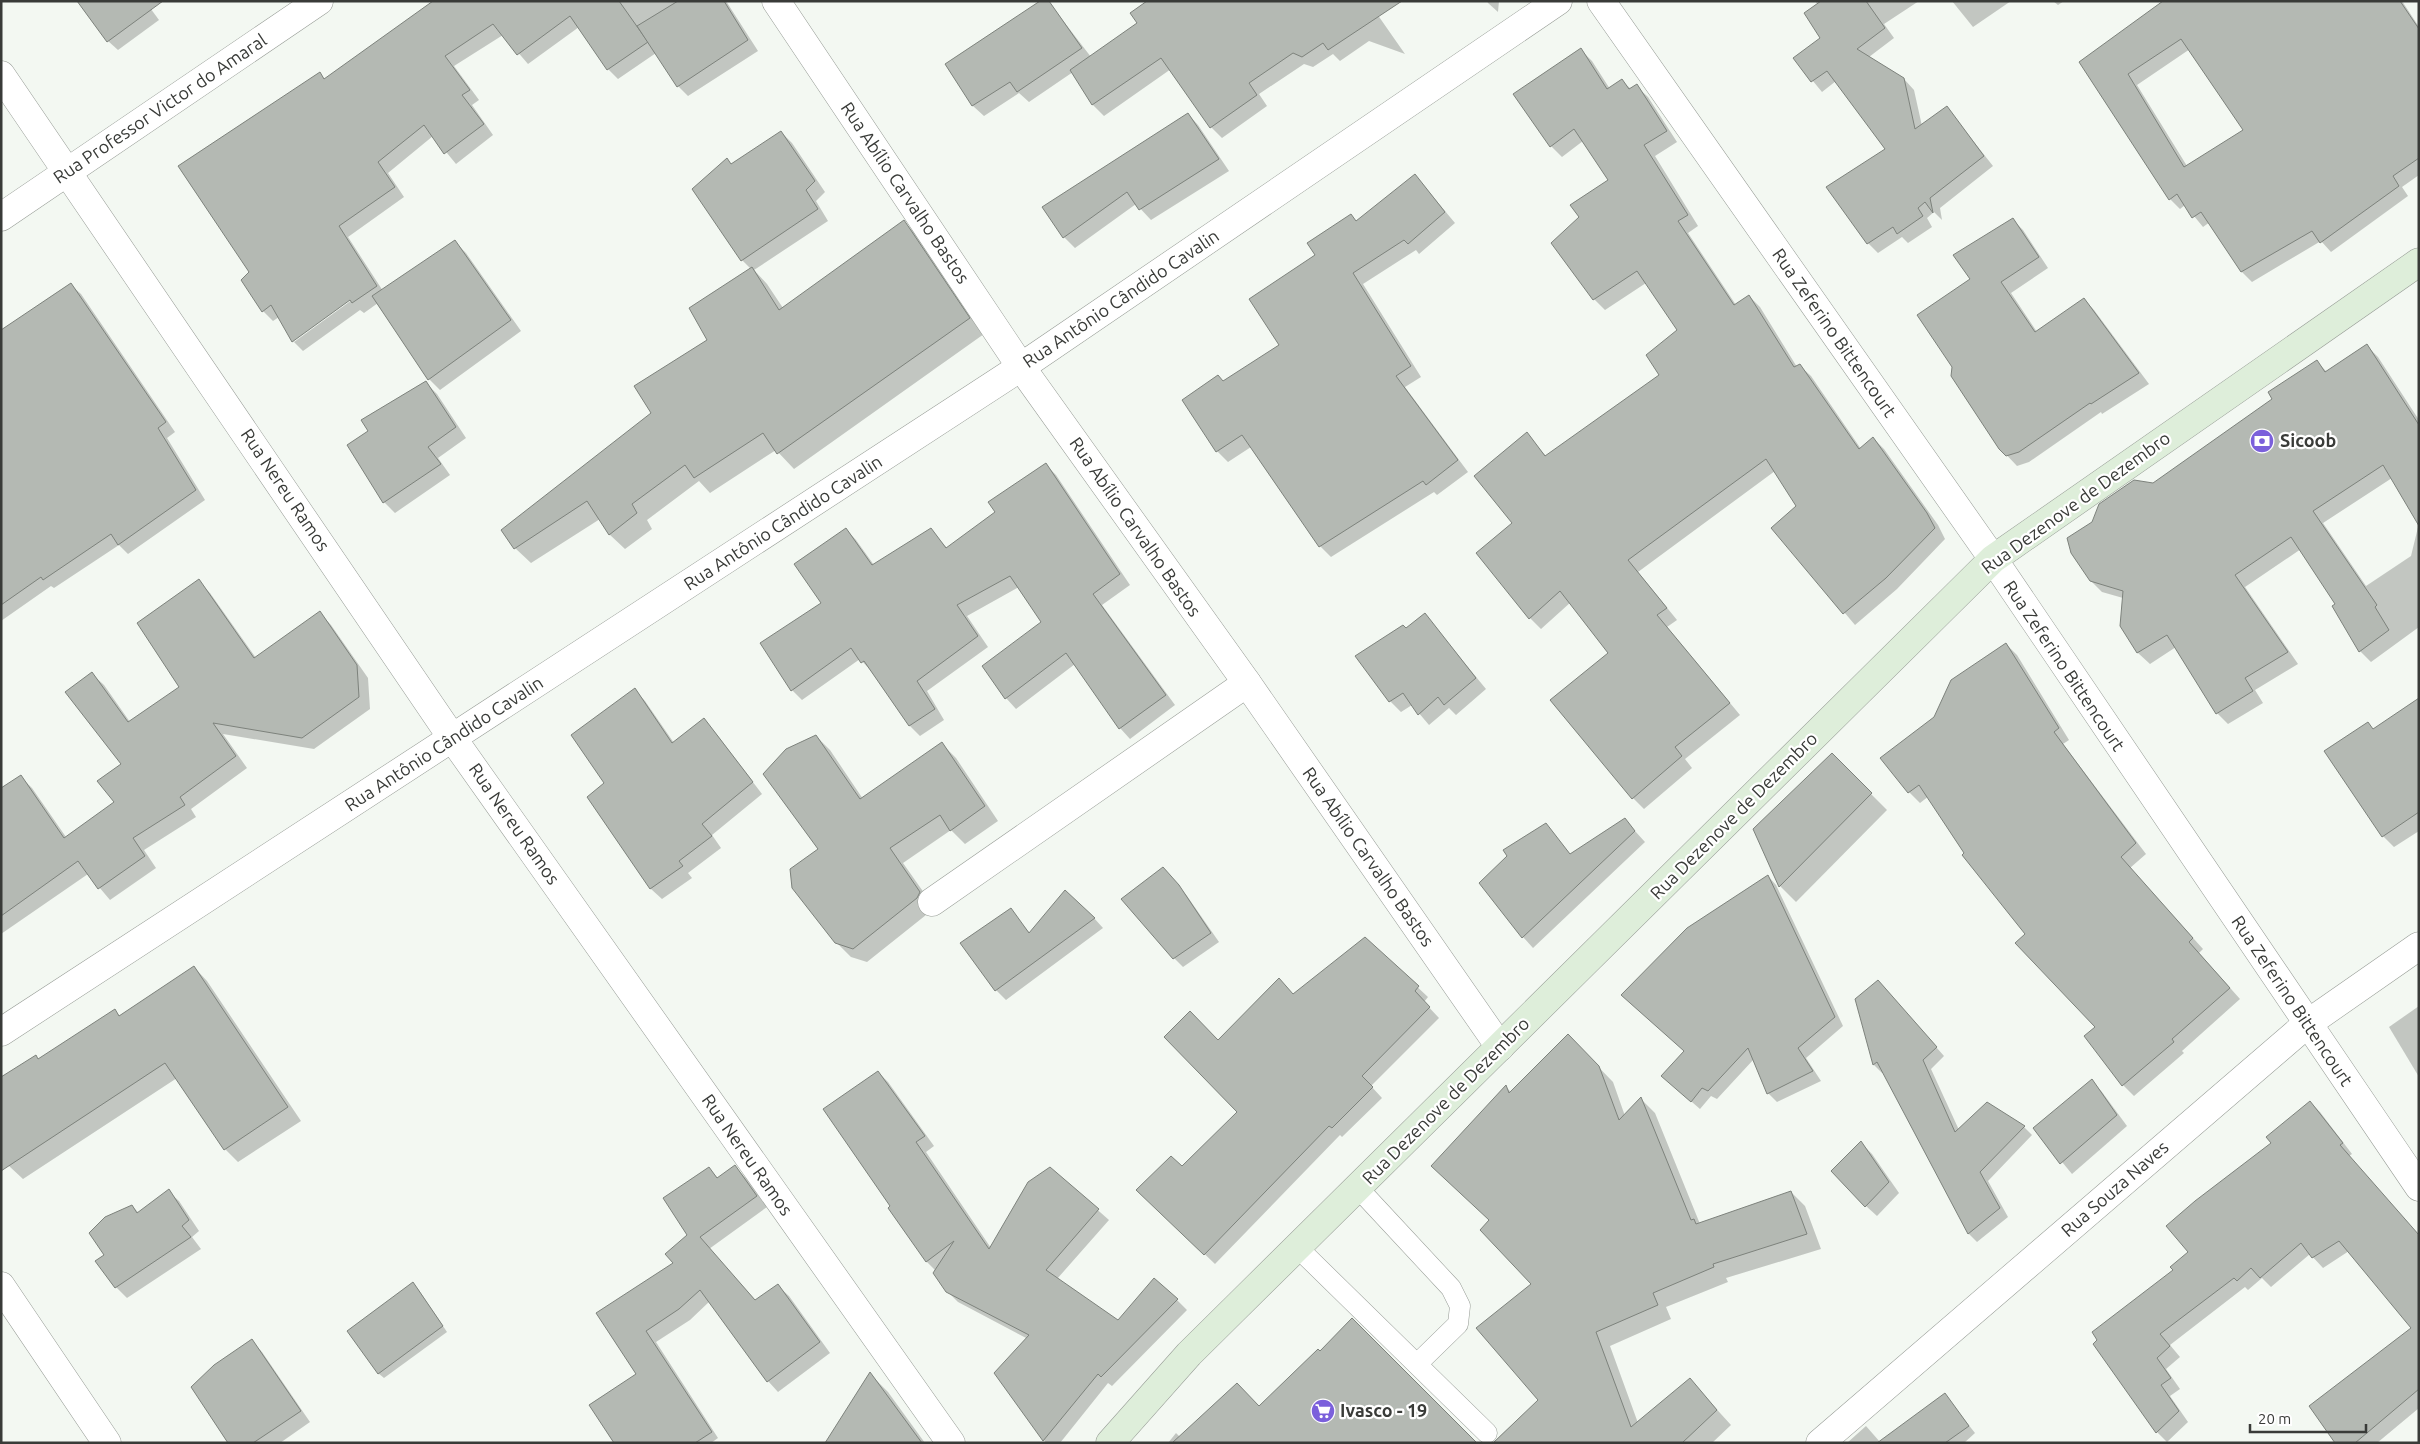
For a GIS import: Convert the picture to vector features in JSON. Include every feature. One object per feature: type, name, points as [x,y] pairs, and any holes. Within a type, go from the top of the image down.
[{"type":"main road","name":"Rua Dezenove de Dezembro","points":[[1110,1443],[1189,1354],[1993,559],[2419,262]]},
{"type":"street","name":"Rua Professor Victor do Amaral","points":[[1,217],[319,1]]},
{"type":"street","name":"Rua Abílio Carvalho Bastos","points":[[776,1],[1021,367],[1247,683],[1500,1047]]},
{"type":"street","name":"Rua Antônio Cândido Cavalin","points":[[1,1032],[1021,367],[1558,1]]},
{"type":"street","name":"Rua Zeferino Bittencourt","points":[[1601,1],[1993,559],[2419,1187]]},
{"type":"street","name":"Rua Nereu Ramos","points":[[1,75],[69,172],[453,739],[951,1443]]},
{"type":"street","points":[[932,902],[1247,683]]},
{"type":"street","name":"Rua Souza Naves","points":[[1820,1443],[2307,1024],[2419,946]]},
{"type":"street","points":[[1,1286],[107,1443]]},
{"type":"lane","points":[[1358,1188],[1451,1288],[1460,1306],[1458,1324],[1417,1364]]},
{"type":"lane","points":[[1298,1248],[1487,1432]]},
{"type":"building","points":[[77,1],[163,1],[107,42]]},
{"type":"building","points":[[433,1],[619,1],[648,42],[607,70],[570,16],[517,55],[493,24],[445,56],[470,90],[462,95],[484,124],[444,154],[424,125],[378,162],[395,187],[339,226],[377,286],[352,303],[350,300],[292,342],[271,305],[262,312],[241,280],[249,272],[178,166],[320,72],[324,79]]},
{"type":"building","points":[[678,1],[724,1],[748,40],[677,87],[637,26]]},
{"type":"building","points":[[1040,1],[1049,1],[1082,48],[1017,92],[1010,82],[972,106],[945,64]]},
{"type":"building","points":[[1147,1],[1402,1],[1328,50],[1323,43],[1302,57],[1293,53],[1249,83],[1257,95],[1210,128],[1161,58],[1092,105],[1070,70],[1137,23],[1130,13]]},
{"type":"building","points":[[1821,1],[1866,1],[1885,28],[1857,49],[1904,78],[1915,129],[1947,106],[1984,156],[1930,198],[1933,213],[1925,202],[1918,208],[1923,216],[1897,234],[1893,227],[1867,244],[1826,187],[1885,149],[1827,71],[1811,82],[1793,58],[1820,38],[1804,13]]},
{"type":"building","points":[[2163,1],[2400,1],[2419,29],[2419,158],[2393,176],[2399,186],[2320,243],[2312,231],[2241,272],[2201,212],[2192,218],[2177,194],[2169,200],[2079,62]],"holes":[[[2181,39],[2243,130],[2184,167],[2128,74]]]},
{"type":"building","points":[[1581,48],[1607,89],[1622,79],[1629,89],[1637,84],[1667,131],[1644,145],[1688,215],[1678,221],[1734,305],[1749,295],[1794,367],[1800,364],[1859,449],[1873,437],[1927,513],[1935,528],[1886,578],[1843,614],[1771,528],[1796,506],[1766,459],[1628,560],[1667,608],[1657,615],[1730,703],[1675,747],[1682,756],[1632,799],[1550,700],[1608,653],[1560,591],[1529,619],[1476,553],[1512,523],[1474,476],[1527,432],[1545,456],[1659,375],[1646,355],[1677,330],[1637,271],[1593,300],[1551,243],[1579,217],[1570,205],[1608,180],[1574,129],[1550,147],[1513,94]]},
{"type":"building","points":[[1188,113],[1219,159],[1139,210],[1127,192],[1063,238],[1042,207]]},
{"type":"building","points":[[781,131],[815,181],[806,190],[818,209],[741,261],[692,189],[727,158],[731,164]]},
{"type":"building","points":[[1415,174],[1445,212],[1408,244],[1404,240],[1353,273],[1411,366],[1396,376],[1458,460],[1426,485],[1423,481],[1319,547],[1242,435],[1216,452],[1182,400],[1218,375],[1223,381],[1279,345],[1249,299],[1315,255],[1307,243],[1351,214],[1356,221]]},
{"type":"building","points":[[2013,218],[2039,257],[2001,282],[2035,332],[2084,298],[2139,373],[2090,403],[2019,452],[2006,456],[1999,449],[1951,376],[1952,367],[1917,315],[1970,279],[1953,255]]},
{"type":"building","points":[[904,220],[970,318],[777,454],[763,433],[694,478],[685,465],[632,504],[637,513],[609,535],[587,501],[514,549],[501,530],[651,413],[634,386],[707,340],[689,308],[752,267],[779,310]]},
{"type":"building","points":[[455,240],[511,320],[428,380],[372,296]]},
{"type":"building","points":[[71,283],[166,422],[158,428],[196,490],[118,545],[111,534],[43,580],[41,577],[1,605],[1,330]]},
{"type":"building","points":[[2367,344],[2419,425],[2419,526],[2383,465],[2313,511],[2377,605],[2375,607],[2389,630],[2359,652],[2332,606],[2335,604],[2291,537],[2235,575],[2288,652],[2245,678],[2253,691],[2216,714],[2167,635],[2137,653],[2120,626],[2123,591],[2090,581],[2071,553],[2067,538],[2092,522],[2099,504],[2134,480],[2153,483],[2272,399],[2268,392],[2317,360],[2325,372]]},
{"type":"building","points":[[426,381],[456,427],[428,447],[441,464],[383,503],[347,445],[368,431],[361,420]]},
{"type":"building","points":[[1046,463],[1120,574],[1093,594],[1166,695],[1119,729],[1066,653],[1005,699],[982,666],[1041,622],[1010,576],[957,605],[978,636],[917,681],[935,709],[909,726],[864,661],[861,663],[851,648],[791,691],[760,643],[821,603],[794,564],[846,528],[872,565],[931,528],[946,548],[995,512],[988,502]]},
{"type":"building","points":[[199,579],[254,658],[320,611],[357,665],[359,697],[302,738],[213,723],[236,756],[180,797],[185,805],[133,838],[145,856],[98,889],[78,861],[1,916],[1,788],[21,775],[64,838],[114,802],[97,781],[121,764],[65,692],[92,672],[128,722],[179,687],[137,623]]},
{"type":"building","points":[[1425,613],[1476,678],[1444,705],[1438,697],[1418,715],[1403,693],[1389,702],[1355,656],[1403,625],[1406,628]]},
{"type":"building","points":[[2006,643],[2059,728],[2054,732],[2136,843],[2121,857],[2193,938],[2189,942],[2230,988],[2172,1039],[2174,1042],[2122,1086],[2084,1036],[2095,1027],[2015,943],[2025,934],[1962,855],[1964,853],[1919,785],[1908,793],[1880,758],[1934,717],[1951,680]]},
{"type":"building","points":[[635,688],[672,743],[704,718],[753,782],[702,824],[712,836],[679,861],[683,866],[650,889],[587,797],[604,783],[571,735]]},
{"type":"building","points":[[2419,698],[2419,812],[2382,837],[2324,751],[2368,722],[2373,729]]},
{"type":"building","points":[[816,735],[860,799],[942,742],[985,806],[950,831],[940,815],[890,848],[920,892],[917,898],[853,949],[835,943],[792,888],[790,869],[818,849],[763,774],[786,749]]},
{"type":"building","points":[[1832,753],[1872,793],[1779,887],[1753,829]]},
{"type":"building","points":[[1625,818],[1635,831],[1522,938],[1479,883],[1507,856],[1503,850],[1546,823],[1570,854]]},
{"type":"building","points":[[1163,867],[1179,885],[1211,933],[1173,959],[1121,899]]},
{"type":"building","points":[[1768,875],[1835,1017],[1798,1048],[1813,1071],[1767,1094],[1748,1048],[1708,1091],[1702,1088],[1691,1102],[1661,1076],[1684,1051],[1621,995],[1687,928]]},
{"type":"building","points":[[1065,890],[1095,918],[995,991],[960,943],[1011,908],[1029,933]]},
{"type":"building","points":[[1365,937],[1419,986],[1415,991],[1430,1007],[1362,1076],[1373,1087],[1332,1128],[1329,1126],[1204,1255],[1136,1190],[1171,1156],[1182,1166],[1237,1112],[1164,1037],[1190,1011],[1218,1040],[1279,978],[1293,994]]},
{"type":"building","points":[[194,966],[288,1107],[224,1150],[165,1063],[1,1171],[1,1077],[36,1055],[38,1059],[115,1009],[119,1016]]},
{"type":"building","points":[[1878,980],[1937,1047],[1923,1060],[1955,1132],[1987,1102],[2025,1126],[1980,1172],[2000,1208],[1968,1234],[1877,1062],[1873,1065],[1855,999]]},
{"type":"building","points":[[1568,1034],[1599,1066],[1619,1120],[1641,1097],[1691,1220],[1694,1219],[1696,1224],[1791,1191],[1807,1234],[1713,1264],[1714,1267],[1653,1293],[1658,1305],[1596,1332],[1631,1427],[1690,1378],[1717,1410],[1682,1443],[1493,1443],[1538,1400],[1476,1328],[1531,1284],[1480,1230],[1489,1220],[1431,1166],[1506,1085],[1509,1093]]},
{"type":"building","points":[[878,1071],[925,1136],[916,1142],[989,1249],[1028,1182],[1050,1167],[1099,1209],[1046,1270],[1118,1320],[1154,1278],[1178,1299],[1101,1377],[1098,1374],[1043,1441],[994,1373],[1029,1335],[946,1292],[933,1273],[954,1241],[926,1262],[823,1109]]},
{"type":"building","points":[[2092,1079],[2117,1115],[2060,1164],[2033,1128]]},
{"type":"building","points":[[2310,1101],[2343,1143],[2340,1145],[2419,1235],[2419,1389],[2355,1443],[2335,1443],[2309,1406],[2411,1328],[2339,1241],[2312,1258],[2301,1243],[2260,1278],[2251,1268],[2237,1281],[2234,1278],[2160,1334],[2170,1346],[2157,1358],[2171,1378],[2161,1385],[2179,1411],[2156,1433],[2093,1344],[2097,1340],[2092,1332],[2173,1270],[2170,1267],[2188,1252],[2166,1226],[2195,1201],[2271,1143],[2266,1137]]},
{"type":"building","points":[[1861,1141],[1889,1182],[1865,1207],[1831,1171]]},
{"type":"building","points":[[735,1165],[757,1196],[700,1237],[755,1300],[778,1284],[820,1342],[767,1382],[700,1290],[679,1309],[646,1331],[712,1432],[695,1443],[614,1443],[589,1405],[636,1374],[596,1313],[673,1263],[665,1254],[687,1235],[663,1198],[709,1167],[717,1178]]},
{"type":"building","points":[[169,1189],[189,1220],[182,1226],[191,1237],[115,1288],[95,1261],[104,1255],[89,1233],[105,1217],[132,1205],[137,1213]]},
{"type":"building","points":[[413,1282],[443,1326],[378,1374],[347,1331]]},
{"type":"building","points":[[1352,1318],[1477,1443],[1172,1443],[1237,1383],[1259,1406],[1318,1349],[1320,1351]]},
{"type":"building","points":[[252,1339],[301,1411],[253,1443],[228,1443],[191,1387],[214,1365]]},
{"type":"building","points":[[870,1372],[922,1443],[825,1443]]},
{"type":"building","points":[[1945,1393],[1969,1426],[1945,1443],[1877,1443]]},
{"type":"place","name":"Sicoob","points":[[2262,441]]},
{"type":"place","name":"Ivasco - 19","points":[[1323,1411]]}]
